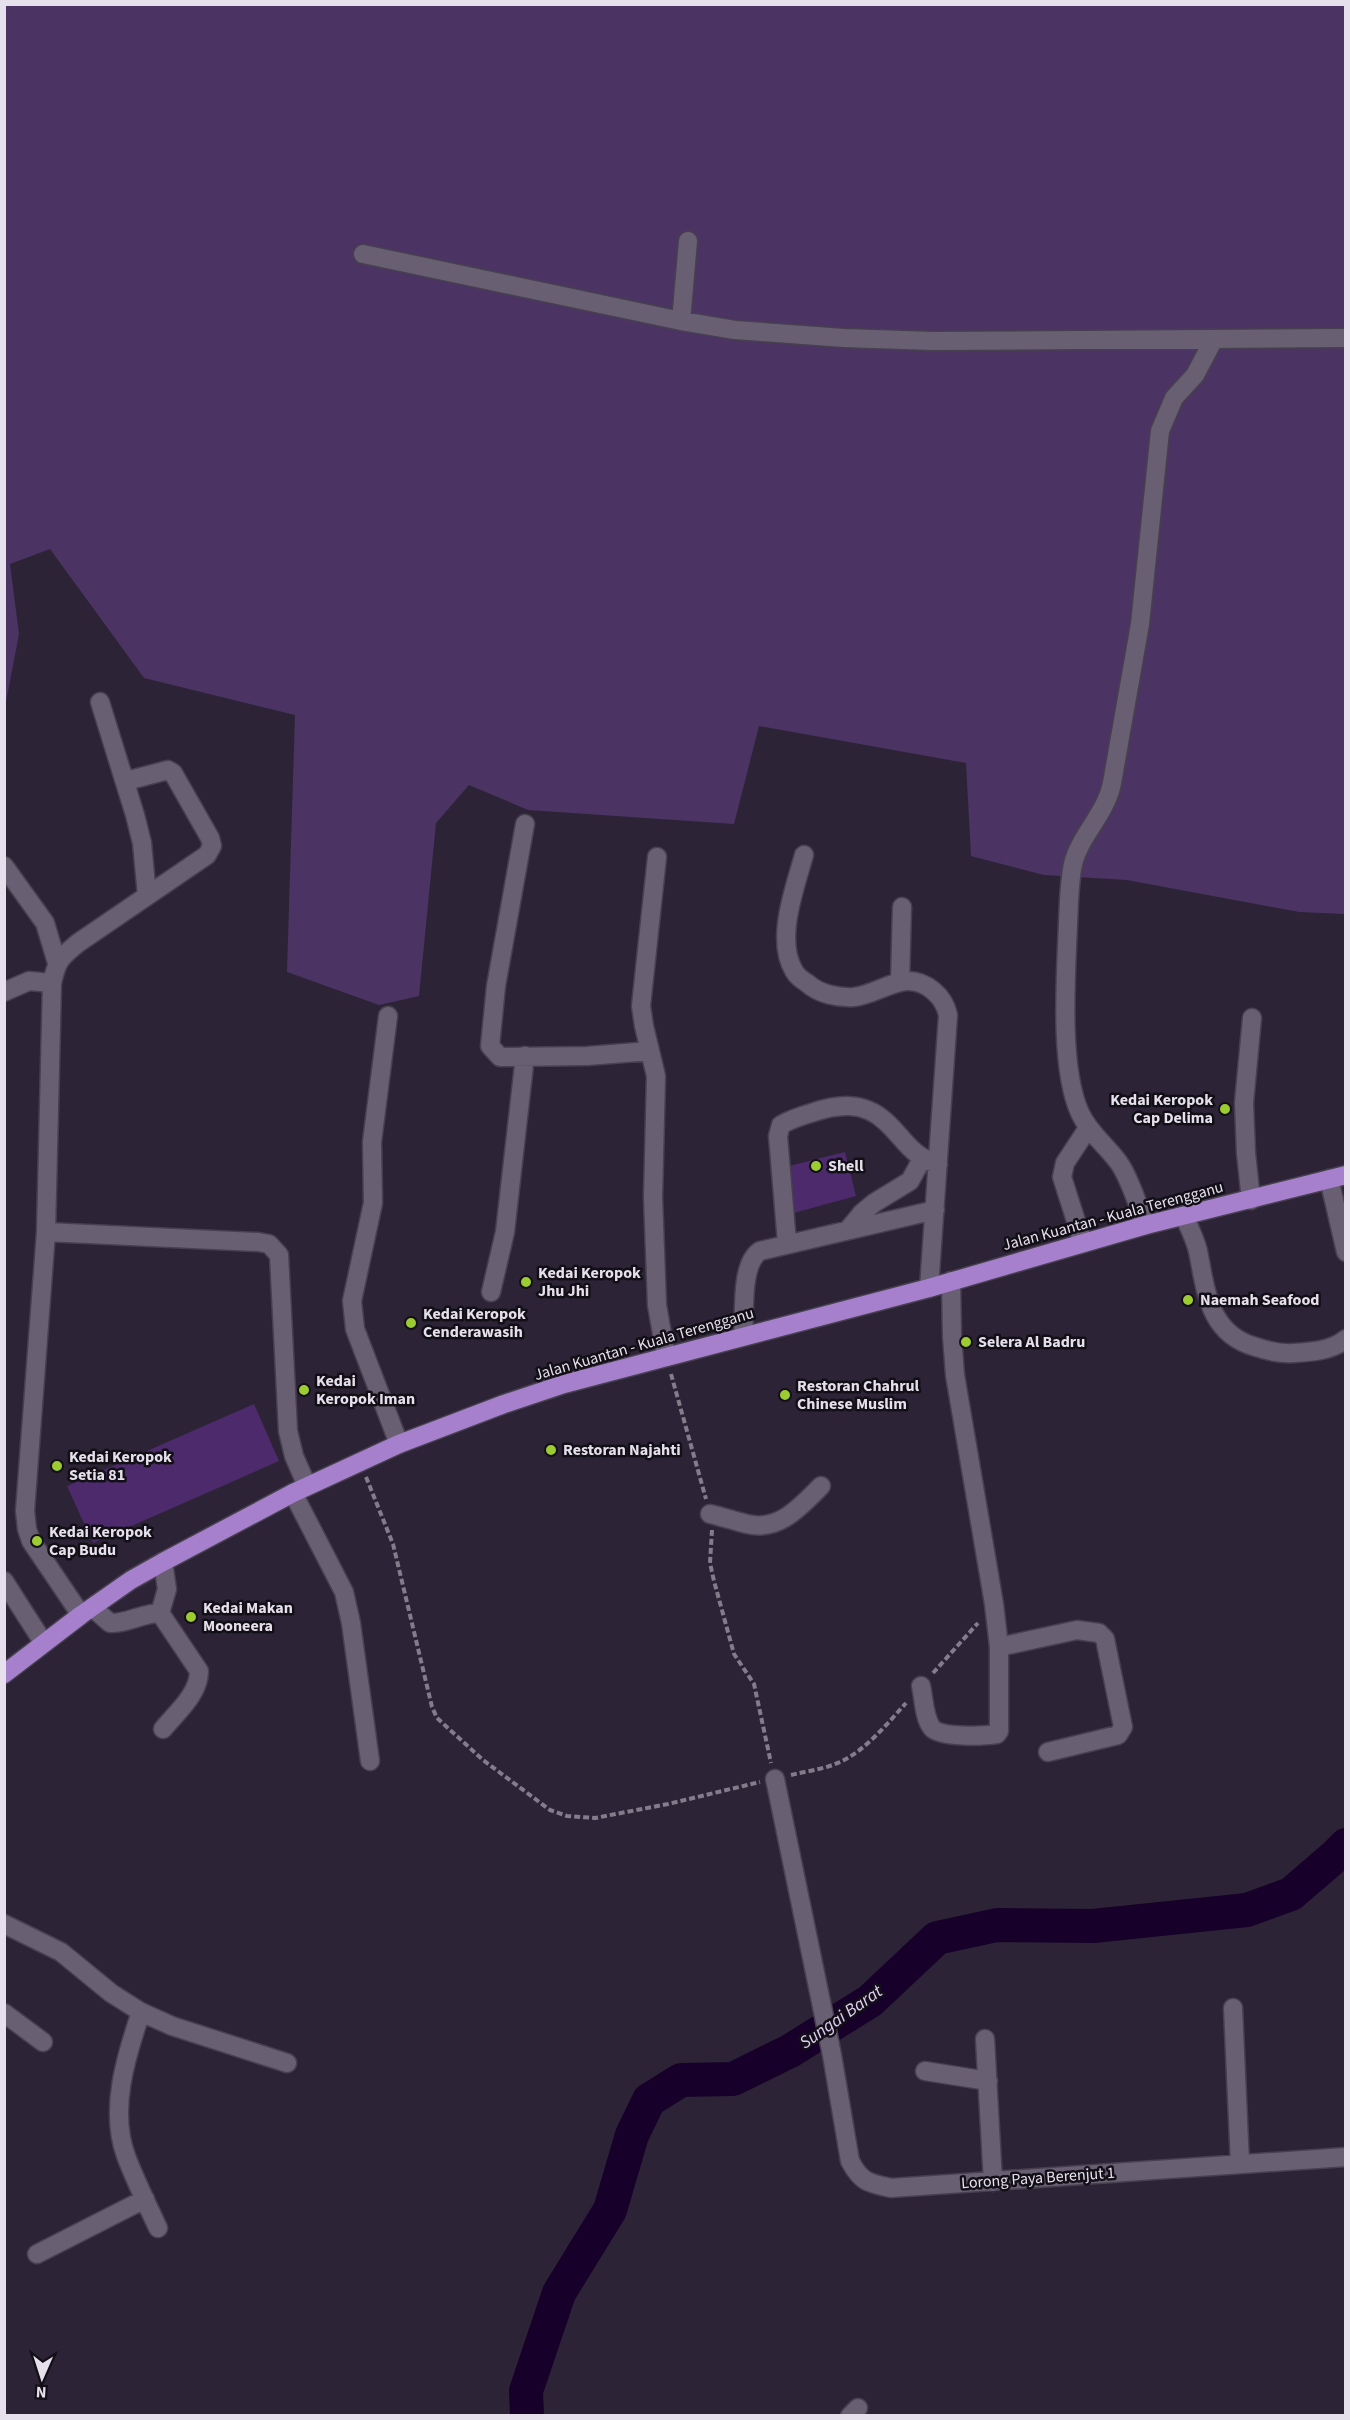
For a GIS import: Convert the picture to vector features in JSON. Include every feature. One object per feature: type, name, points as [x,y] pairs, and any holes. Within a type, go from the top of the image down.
[{"type":"highway","name":"Jalan Kuantan - Kuala Terengganu","points":[[4,1674],[43,1642],[131,1580],[300,1490],[399,1444],[564,1384],[929,1288],[1146,1225],[1337,1177]]},
{"type":"street","points":[[681,321],[688,242]]},
{"type":"street","points":[[363,254],[681,321],[735,330],[843,338],[933,341],[1346,338]]},
{"type":"street","points":[[1146,1225],[1120,1164],[1088,1128],[1073,1091],[1066,1054],[1072,866],[1077,850],[1109,797],[1112,783],[1140,624],[1160,432],[1174,398],[1195,375],[1214,339]]},
{"type":"street","points":[[100,702],[126,781],[142,843],[147,896]]},
{"type":"street","points":[[57,963],[78,943],[207,855],[212,846],[210,838],[173,773],[168,770],[126,781]]},
{"type":"street","points":[[525,824],[496,986],[490,1046],[500,1057],[587,1056],[650,1051]]},
{"type":"street","points":[[804,855],[789,907],[786,944],[788,958],[795,972],[811,988],[838,997],[870,994],[900,982],[918,982],[946,1004],[948,1015],[930,1162],[935,1210],[929,1288]]},
{"type":"street","points":[[657,857],[641,1006],[656,1076],[653,1197],[657,1305],[666,1357]]},
{"type":"street","points":[[4,866],[45,922],[57,963],[52,983],[46,1232],[26,1520],[31,1540],[87,1611],[110,1623],[120,1623],[148,1613],[160,1613]]},
{"type":"street","points":[[900,982],[902,907]]},
{"type":"street","points":[[4,992],[29,981],[52,983]]},
{"type":"street","points":[[388,1016],[372,1142],[373,1203],[352,1301],[355,1329],[399,1444]]},
{"type":"street","points":[[1251,1200],[1244,1102],[1252,1018]]},
{"type":"street","points":[[491,1292],[505,1232],[525,1056]]},
{"type":"street","points":[[787,1243],[778,1136],[781,1125],[833,1106],[855,1106],[869,1110],[886,1122],[910,1149],[930,1162]]},
{"type":"street","points":[[1083,1243],[1062,1177],[1065,1163],[1088,1128]]},
{"type":"street","points":[[848,1230],[874,1203],[910,1181],[930,1162]]},
{"type":"street","points":[[1337,1177],[1346,1252]]},
{"type":"street","points":[[743,1336],[747,1272],[750,1262],[759,1251],[935,1210]]},
{"type":"street","points":[[1185,1216],[1197,1248],[1202,1280],[1212,1312],[1231,1336],[1245,1344],[1285,1354],[1323,1350],[1346,1339]]},
{"type":"street","points":[[46,1232],[258,1242],[269,1244],[279,1255],[288,1431],[300,1490],[344,1592],[351,1623],[370,1761]]},
{"type":"street","points":[[921,1686],[928,1722],[934,1731],[944,1734],[997,1734],[999,1731],[999,1647],[956,1375],[952,1336],[951,1281]]},
{"type":"street","points":[[710,1514],[758,1526],[781,1521],[791,1516],[821,1486]]},
{"type":"street","points":[[160,1613],[167,1589],[163,1562]]},
{"type":"street","points":[[4,1581],[43,1642]]},
{"type":"street","points":[[160,1613],[199,1671],[192,1695],[163,1729]]},
{"type":"street","points":[[999,1647],[1077,1630],[1099,1632],[1105,1639],[1124,1727],[1118,1735],[1048,1752]]},
{"type":"street","name":"Lorong Paya Berenjut 1","points":[[775,1779],[832,2055],[850,2161],[858,2176],[870,2184],[891,2188],[1346,2157]]},
{"type":"street","points":[[4,1924],[61,1952],[111,1993],[141,2012],[172,2026],[287,2063]]},
{"type":"street","points":[[1233,2008],[1240,2164]]},
{"type":"street","points":[[141,2012],[123,2080],[120,2131],[125,2155],[158,2228]]},
{"type":"street","points":[[4,2013],[42,2042]]},
{"type":"street","points":[[985,2039],[993,2182]]},
{"type":"street","points":[[925,2072],[988,2081]]},
{"type":"street","points":[[37,2254],[145,2199]]},
{"type":"path","points":[[666,1357],[710,1514],[712,1526],[710,1563],[714,1581],[734,1654],[754,1684],[775,1779]]},
{"type":"path","points":[[360,1463],[393,1544],[432,1707],[437,1718],[483,1760],[550,1810],[567,1816],[595,1818],[668,1804],[716,1791],[824,1768],[852,1755],[877,1734],[994,1605]]},
{"type":"shaded area","points":[[5,5],[1345,5],[1345,914],[1299,912],[1127,880],[1044,875],[971,856],[966,763],[759,726],[734,824],[528,810],[469,785],[436,823],[419,996],[379,1005],[287,972],[295,715],[144,678],[50,549],[10,564],[19,634],[5,707]]},
{"type":"building","points":[[845,1152],[856,1196],[790,1214],[781,1168]]},
{"type":"building","points":[[254,1404],[279,1461],[93,1543],[67,1486]]},
{"type":"waterway","name":"Sungai Barat","points":[[527,2416],[526,2391],[559,2293],[610,2210],[632,2135],[649,2100],[681,2080],[733,2079],[790,2051],[870,2001],[937,1938],[997,1925],[1093,1926],[1247,1910],[1291,1894],[1346,1845]]},
{"type":"place","name":"Kedai Keropok Cap Delima","points":[[1225,1109]]},
{"type":"place","name":"Shell","points":[[816,1166]]},
{"type":"place","name":"Kedai Keropok Jhu Jhi","points":[[526,1282]]},
{"type":"place","name":"Naemah Seafood","points":[[1188,1300]]},
{"type":"place","name":"Kedai Keropok Cenderawasih","points":[[411,1323]]},
{"type":"place","name":"Selera Al Badru","points":[[966,1342]]},
{"type":"place","name":"Kedai Keropok Iman","points":[[304,1390]]},
{"type":"place","name":"Restoran Chahrul Chinese Muslim","points":[[785,1395]]},
{"type":"place","name":"Restoran Najahti","points":[[551,1450]]},
{"type":"place","name":"Kedai Keropok Setia 81","points":[[57,1466]]},
{"type":"place","name":"Kedai Keropok Cap Budu","points":[[37,1541]]},
{"type":"place","name":"Kedai Makan Mooneera","points":[[191,1617]]}]
